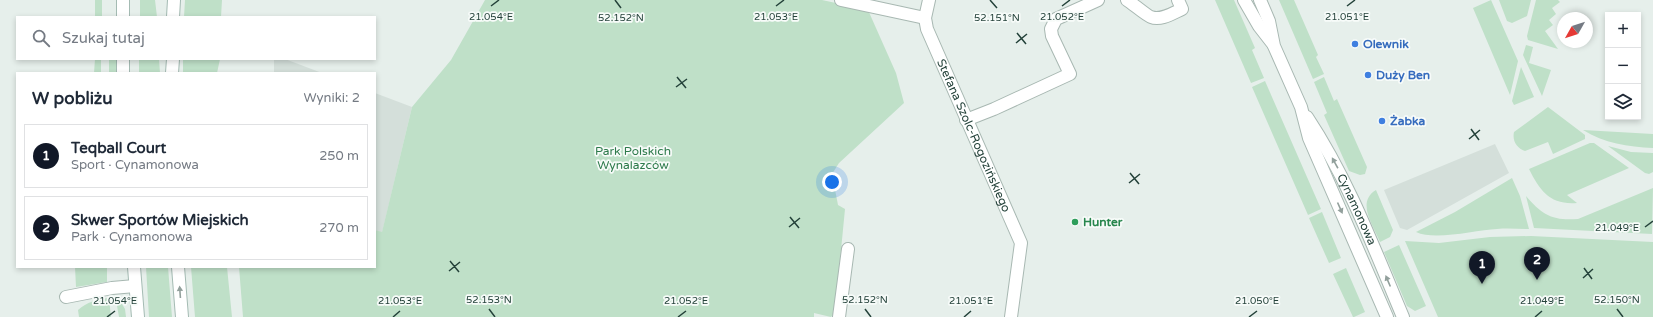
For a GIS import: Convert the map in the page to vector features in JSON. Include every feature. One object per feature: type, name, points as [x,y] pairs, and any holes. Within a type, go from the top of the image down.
[{"type":"street","points":[[123,0],[123,16]]},
{"type":"street","points":[[173,16],[174,0]]},
{"type":"street","points":[[841,0],[925,18]]},
{"type":"street","name":"Stefana Szolc-Rogozińskiego","points":[[929,0],[925,18],[930,35],[1021,244],[1016,270],[1011,317]]},
{"type":"street","points":[[966,120],[994,109],[1070,74],[1052,36],[1053,24],[1056,19],[1098,0]]},
{"type":"street","points":[[1127,0],[1150,17],[1158,18],[1182,9],[1178,0]]},
{"type":"street","name":"Cynamonowa","points":[[1244,0],[1258,26],[1274,46]]},
{"type":"street","name":"Cynamonowa","points":[[1260,0],[1269,21],[1274,46],[1301,107],[1323,142],[1345,182],[1403,317]]},
{"type":"street","points":[[123,60],[123,72]]},
{"type":"street","points":[[172,72],[173,60]]},
{"type":"street","name":"Cynamonowa","points":[[1301,107],[1309,138],[1387,317]]},
{"type":"street","points":[[839,317],[848,249]]},
{"type":"street","points":[[134,268],[138,317]]},
{"type":"street","points":[[178,268],[182,317]]},
{"type":"street","points":[[66,297],[112,288],[135,286]]},
{"type":"shaded area","points":[[274,60],[288,60],[319,72],[274,72]]},
{"type":"shaded area","points":[[376,93],[412,107],[382,233],[376,230]]},
{"type":"shaded area","points":[[1495,144],[1509,173],[1407,230],[1400,228],[1384,190]]},
{"type":"green space","points":[[95,0],[102,0],[102,16],[95,16]]},
{"type":"green space","points":[[140,0],[155,0],[157,16],[140,16]]},
{"type":"green space","points":[[185,0],[222,0],[221,16],[184,16]]},
{"type":"green space","name":"Park Polskich Wynalazców","points":[[485,0],[822,0],[868,10],[896,73],[904,103],[839,163],[832,174],[838,205],[845,209],[835,312],[831,317],[814,313],[814,317],[243,317],[239,268],[376,268],[376,230],[382,232],[412,107],[451,60]]},
{"type":"green space","points":[[1215,0],[1234,0],[1255,48],[1252,50],[1264,78],[1251,83]]},
{"type":"green space","points":[[1279,0],[1294,0],[1318,55],[1316,57],[1324,74],[1313,79]]},
{"type":"green space","points":[[1491,0],[1518,61],[1510,95],[1473,8]]},
{"type":"green space","points":[[1499,0],[1531,0],[1527,16],[1512,23],[1507,21]]},
{"type":"green space","points":[[1536,0],[1558,0],[1560,2],[1552,8],[1556,14],[1549,20],[1553,25],[1545,31],[1558,49],[1528,40],[1527,36]]},
{"type":"green space","points":[[1526,45],[1533,47],[1529,63],[1551,70],[1542,96],[1523,55]]},
{"type":"green space","points":[[95,60],[101,60],[101,72],[94,72]]},
{"type":"green space","points":[[109,60],[116,60],[116,72],[109,72]]},
{"type":"green space","points":[[139,60],[159,60],[160,72],[139,72]]},
{"type":"green space","points":[[183,60],[220,60],[217,72],[183,72]]},
{"type":"green space","points":[[1521,67],[1534,97],[1514,105],[1512,101]]},
{"type":"green space","points":[[1324,77],[1334,101],[1337,99],[1367,167],[1365,174],[1360,175],[1349,171],[1324,115],[1327,113],[1314,82]]},
{"type":"green space","points":[[1265,81],[1321,209],[1308,215],[1252,87]]},
{"type":"green space","points":[[1548,107],[1585,135],[1585,139],[1553,154],[1548,142],[1525,151],[1522,150],[1514,141],[1514,132]]},
{"type":"green space","points":[[1583,130],[1653,134],[1653,148],[1616,144]]},
{"type":"green space","points":[[1590,143],[1594,143],[1629,168],[1567,195],[1577,203],[1560,202],[1547,195],[1537,184],[1529,169]]},
{"type":"green space","points":[[1608,146],[1631,152],[1653,153],[1653,172],[1649,174],[1645,173]]},
{"type":"green space","points":[[1512,178],[1520,196],[1529,229],[1497,229],[1444,235],[1416,232],[1455,212]]},
{"type":"green space","points":[[1653,188],[1652,234],[1534,228],[1526,196],[1537,208],[1555,218],[1578,219]]},
{"type":"green space","points":[[1376,190],[1393,230],[1390,237],[1380,242],[1370,221],[1367,207],[1367,201],[1370,195]]},
{"type":"green space","points":[[1322,212],[1341,258],[1329,263],[1309,218]]},
{"type":"green space","points":[[1531,236],[1653,242],[1653,317],[1438,317],[1405,241],[1439,243],[1490,237]]},
{"type":"green space","points":[[1399,245],[1426,306],[1415,311],[1407,306],[1384,252]]},
{"type":"green space","points":[[75,268],[107,268],[107,282],[76,287]]},
{"type":"green space","points":[[146,268],[168,268],[172,317],[149,317]]},
{"type":"green space","points":[[191,268],[227,268],[232,317],[195,317]]},
{"type":"green space","points":[[1346,268],[1365,312],[1354,317],[1333,274]]},
{"type":"green space","points":[[109,298],[111,317],[79,317],[78,310],[85,305],[96,300]]},
{"type":"green space","points":[[116,300],[120,301],[125,309],[126,317],[119,317]]},
{"type":"place","name":"Olewnik","points":[[1355,44]]},
{"type":"place","name":"Duży Ben","points":[[1368,75]]},
{"type":"place","name":"Żabka","points":[[1382,121]]},
{"type":"place","name":"Hunter","points":[[1075,222]]},
{"type":"place","name":"Skwer Sportów Miejskich","points":[[1537,280]]},
{"type":"place","name":"Teqball Court","points":[[1482,284]]}]
